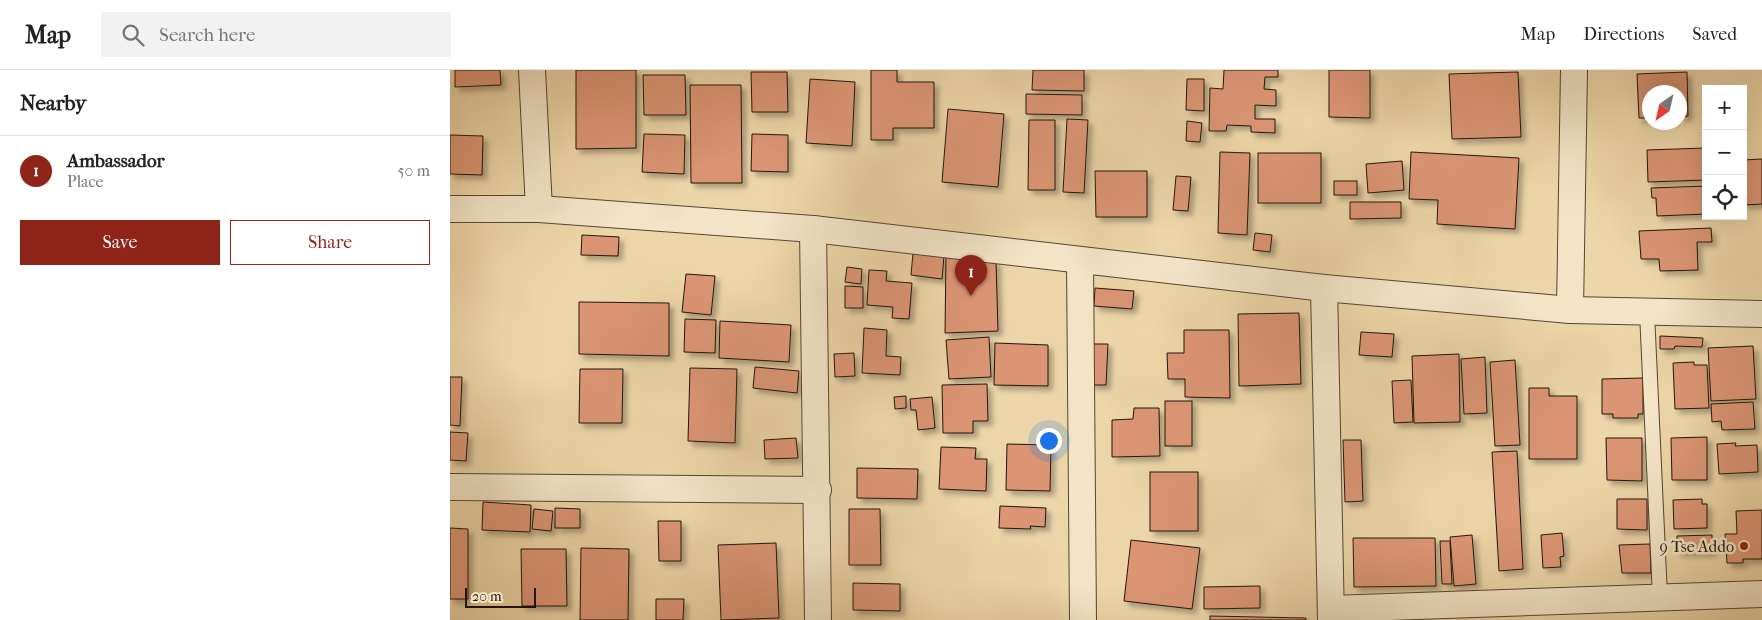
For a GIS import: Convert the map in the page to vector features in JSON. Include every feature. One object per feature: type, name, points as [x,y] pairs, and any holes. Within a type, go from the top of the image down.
[{"type":"street","points":[[532,70],[540,209]]},
{"type":"street","points":[[1570,310],[1574,70]]},
{"type":"street","points":[[450,209],[540,209],[813,229],[1324,288],[1570,310],[1762,314]]},
{"type":"street","points":[[813,229],[818,490],[818,620]]},
{"type":"street","points":[[1080,261],[1083,620]]},
{"type":"street","points":[[1324,288],[1331,615],[1604,610],[1660,597],[1762,594]]},
{"type":"street","points":[[450,487],[818,490]]},
{"type":"lane","points":[[1647,312],[1660,597]]},
{"type":"building","points":[[455,70],[500,70],[501,85],[455,87]]},
{"type":"building","points":[[576,70],[636,70],[636,148],[576,149]]},
{"type":"building","points":[[871,70],[897,70],[897,82],[934,82],[934,128],[893,128],[893,140],[871,140]]},
{"type":"building","points":[[1033,70],[1084,70],[1084,91],[1032,90]]},
{"type":"building","points":[[1224,70],[1278,70],[1278,77],[1265,77],[1264,89],[1276,90],[1276,106],[1255,105],[1255,119],[1275,119],[1275,133],[1251,132],[1251,126],[1227,125],[1226,131],[1209,131],[1210,88],[1223,89]]},
{"type":"building","points":[[1329,70],[1370,70],[1370,118],[1329,117]]},
{"type":"building","points":[[751,72],[787,72],[788,112],[752,112]]},
{"type":"building","points":[[1518,72],[1521,137],[1452,139],[1449,74]]},
{"type":"building","points":[[1687,72],[1688,116],[1687,85],[1642,85],[1642,118],[1639,118],[1637,74]]},
{"type":"building","points":[[643,75],[685,75],[686,115],[644,115]]},
{"type":"building","points":[[810,79],[855,82],[852,146],[806,143]]},
{"type":"building","points":[[1187,79],[1204,79],[1204,111],[1186,110]]},
{"type":"building","points":[[690,85],[741,85],[742,183],[691,183]]},
{"type":"building","points":[[1026,94],[1082,95],[1082,115],[1026,114]]},
{"type":"building","points":[[948,109],[1004,114],[998,187],[942,182]]},
{"type":"building","points":[[1067,119],[1088,120],[1084,193],[1063,192]]},
{"type":"building","points":[[1029,120],[1055,120],[1055,190],[1028,190]]},
{"type":"building","points":[[1187,121],[1202,123],[1200,142],[1186,141]]},
{"type":"building","points":[[644,134],[685,135],[684,174],[642,172]]},
{"type":"building","points":[[752,134],[788,135],[788,172],[751,171]]},
{"type":"building","points":[[450,135],[483,136],[482,175],[450,174]]},
{"type":"building","points":[[1702,148],[1702,180],[1648,182],[1647,150]]},
{"type":"building","points":[[1220,152],[1250,153],[1247,235],[1218,233]]},
{"type":"building","points":[[1411,152],[1519,158],[1515,229],[1437,224],[1438,200],[1409,199]]},
{"type":"building","points":[[1258,153],[1321,153],[1321,203],[1258,203]]},
{"type":"building","points":[[1762,159],[1762,204],[1747,205],[1747,160]]},
{"type":"building","points":[[1402,161],[1404,190],[1368,193],[1366,164]]},
{"type":"building","points":[[1095,171],[1147,171],[1147,217],[1096,217]]},
{"type":"building","points":[[1176,176],[1191,177],[1188,211],[1173,210]]},
{"type":"building","points":[[1334,181],[1357,181],[1357,195],[1334,195]]},
{"type":"building","points":[[1702,186],[1702,214],[1657,216],[1656,198],[1652,198],[1651,188]]},
{"type":"building","points":[[1350,202],[1401,202],[1401,218],[1350,219]]},
{"type":"building","points":[[1711,228],[1712,242],[1697,242],[1698,270],[1660,271],[1659,259],[1641,259],[1639,231]]},
{"type":"building","points":[[1255,233],[1272,235],[1270,252],[1253,250]]},
{"type":"building","points":[[582,235],[619,237],[618,256],[581,255]]},
{"type":"building","points":[[913,253],[944,256],[942,279],[911,275]]},
{"type":"building","points":[[946,255],[996,261],[998,331],[945,333]]},
{"type":"building","points":[[847,267],[862,269],[861,284],[845,282]]},
{"type":"building","points":[[869,270],[887,271],[886,281],[912,283],[909,319],[892,318],[893,307],[867,305]]},
{"type":"building","points":[[686,274],[715,276],[711,315],[682,312]]},
{"type":"building","points":[[845,286],[863,287],[863,308],[845,308]]},
{"type":"building","points":[[1095,288],[1134,291],[1132,309],[1094,306]]},
{"type":"building","points":[[579,302],[669,303],[669,356],[579,354]]},
{"type":"building","points":[[1299,313],[1301,384],[1239,386],[1238,314]]},
{"type":"building","points":[[685,319],[716,320],[715,353],[684,352]]},
{"type":"building","points":[[720,321],[791,325],[789,362],[719,358]]},
{"type":"building","points":[[864,328],[887,330],[886,356],[901,357],[900,375],[862,373]]},
{"type":"building","points":[[1184,330],[1229,330],[1230,398],[1185,397],[1185,379],[1168,379],[1167,353],[1184,353]]},
{"type":"building","points":[[1361,332],[1394,334],[1392,357],[1359,355]]},
{"type":"building","points":[[1660,336],[1703,338],[1702,347],[1675,346],[1674,349],[1660,349]]},
{"type":"building","points":[[989,337],[991,377],[949,379],[946,340]]},
{"type":"building","points":[[995,343],[1048,345],[1048,386],[994,385]]},
{"type":"building","points":[[1092,344],[1108,344],[1106,385],[1090,385]]},
{"type":"building","points":[[1753,346],[1756,399],[1711,401],[1708,348]]},
{"type":"building","points":[[854,353],[855,376],[835,377],[834,354]]},
{"type":"building","points":[[1459,354],[1460,422],[1414,423],[1412,356]]},
{"type":"building","points":[[1485,357],[1487,413],[1464,414],[1461,359]]},
{"type":"building","points":[[1515,360],[1520,445],[1495,446],[1490,362]]},
{"type":"building","points":[[1694,362],[1694,365],[1707,365],[1709,408],[1675,409],[1673,363]]},
{"type":"building","points":[[755,367],[799,371],[797,393],[753,388]]},
{"type":"building","points":[[690,368],[737,369],[735,443],[688,441]]},
{"type":"building","points":[[580,369],[623,369],[622,423],[579,423]]},
{"type":"building","points":[[450,377],[462,377],[460,426],[450,425]]},
{"type":"building","points":[[1643,378],[1643,414],[1638,414],[1638,418],[1613,418],[1613,414],[1602,414],[1602,379]]},
{"type":"building","points":[[1411,380],[1413,422],[1394,423],[1392,381]]},
{"type":"building","points":[[987,384],[988,421],[973,421],[973,433],[943,433],[942,385]]},
{"type":"building","points":[[1529,388],[1549,388],[1549,396],[1577,396],[1577,459],[1529,459]]},
{"type":"building","points":[[906,396],[906,408],[895,409],[894,397]]},
{"type":"building","points":[[932,397],[935,428],[918,430],[916,410],[911,410],[910,399]]},
{"type":"building","points":[[1165,401],[1192,401],[1192,446],[1165,446]]},
{"type":"building","points":[[1753,402],[1755,429],[1722,430],[1721,421],[1712,422],[1711,404]]},
{"type":"building","points":[[1134,408],[1159,408],[1160,456],[1112,457],[1112,420],[1133,419]]},
{"type":"building","points":[[450,432],[468,433],[466,461],[450,460]]},
{"type":"building","points":[[1707,437],[1707,480],[1672,480],[1671,438]]},
{"type":"building","points":[[796,438],[798,458],[765,459],[764,440]]},
{"type":"building","points":[[1606,438],[1642,438],[1642,481],[1607,480]]},
{"type":"building","points":[[1343,440],[1361,440],[1363,501],[1345,502]]},
{"type":"building","points":[[1736,443],[1735,446],[1757,445],[1758,472],[1719,474],[1717,444]]},
{"type":"building","points":[[1007,444],[1051,445],[1050,491],[1006,490]]},
{"type":"building","points":[[941,447],[976,448],[975,459],[987,459],[986,491],[939,489]]},
{"type":"building","points":[[1517,451],[1523,569],[1499,571],[1492,452]]},
{"type":"building","points":[[857,468],[918,469],[917,499],[857,498]]},
{"type":"building","points":[[1150,472],[1198,472],[1198,531],[1150,531]]},
{"type":"building","points":[[1617,499],[1647,499],[1647,530],[1617,529]]},
{"type":"building","points":[[1702,499],[1702,504],[1707,504],[1707,528],[1674,529],[1673,500]]},
{"type":"building","points":[[483,502],[531,505],[530,532],[482,530]]},
{"type":"building","points":[[1000,506],[1046,508],[1045,527],[1030,526],[1031,529],[999,528]]},
{"type":"building","points":[[555,508],[580,509],[580,528],[555,528]]},
{"type":"building","points":[[534,509],[553,511],[551,531],[532,529]]},
{"type":"building","points":[[849,509],[880,509],[881,565],[849,565]]},
{"type":"building","name":"9 Tse Addo","points":[[1762,510],[1762,559],[1743,559],[1743,563],[1727,563],[1725,534],[1737,534],[1736,511]]},
{"type":"building","points":[[658,521],[681,521],[681,561],[659,561]]},
{"type":"building","points":[[450,528],[468,529],[468,599],[450,599]]},
{"type":"building","points":[[1562,533],[1564,556],[1560,557],[1561,567],[1543,568],[1541,535]]},
{"type":"building","points":[[1472,535],[1476,584],[1454,586],[1450,537]]},
{"type":"building","points":[[1712,535],[1712,552],[1677,552],[1677,536]]},
{"type":"building","points":[[1353,538],[1435,538],[1436,586],[1354,587]]},
{"type":"building","points":[[1131,540],[1200,548],[1192,609],[1124,601]]},
{"type":"building","points":[[1440,541],[1450,541],[1452,584],[1442,584]]},
{"type":"building","points":[[776,543],[779,618],[721,620],[718,545]]},
{"type":"building","points":[[1650,544],[1651,573],[1622,573],[1619,545]]},
{"type":"building","points":[[581,548],[629,549],[628,620],[580,620]]},
{"type":"building","points":[[521,549],[566,549],[567,606],[522,606]]},
{"type":"building","points":[[853,583],[900,584],[900,611],[853,610]]},
{"type":"building","points":[[1260,586],[1260,608],[1204,609],[1204,587]]},
{"type":"building","points":[[656,599],[684,599],[683,620],[656,620]]},
{"type":"building","points":[[1210,616],[1306,618],[1306,620],[1210,620]]},
{"type":"place","name":"Ambassador","points":[[971,296]]},
{"type":"place","name":"9 Tse Addo","points":[[1744,546]]}]
